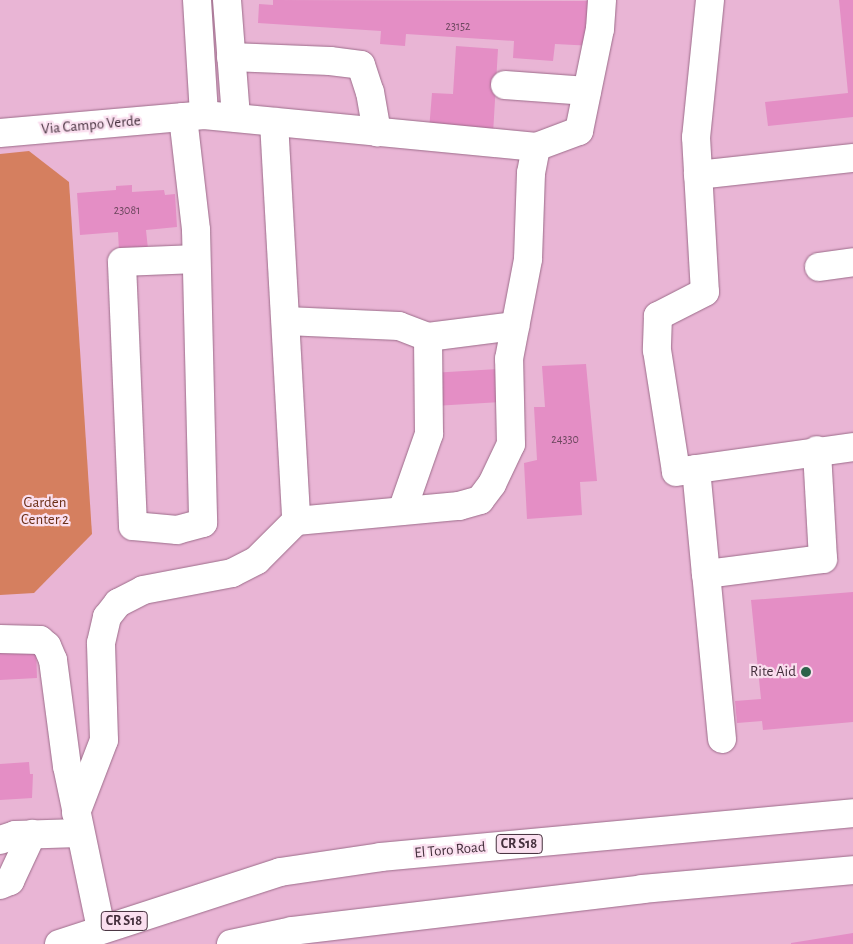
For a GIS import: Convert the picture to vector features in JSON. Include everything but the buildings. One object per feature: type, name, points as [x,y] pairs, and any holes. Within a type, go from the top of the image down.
[{"type":"main road","points":[[196,259],[122,262],[133,526],[177,530],[203,523],[193,116],[197,0]]},
{"type":"main road","points":[[226,0],[236,118]]},
{"type":"main road","points":[[78,823],[104,740],[101,643],[107,617],[118,603],[143,590],[232,573],[257,560],[296,521],[459,506],[480,500],[492,484],[510,444],[509,359],[528,259],[532,173],[536,147],[580,131],[600,29],[602,0]]},
{"type":"main road","points":[[710,0],[696,137],[704,292],[658,316],[657,350],[676,472],[817,450],[853,447]]},
{"type":"main road","points":[[231,57],[330,60],[361,65],[370,92],[377,132]]},
{"type":"main road","points":[[505,85],[588,91]]},
{"type":"main road","name":"Via Campo Verde","points":[[0,133],[193,116],[236,118],[536,147]]},
{"type":"main road","points":[[274,122],[296,521]]},
{"type":"main road","points":[[698,175],[853,158]]},
{"type":"main road","points":[[819,267],[853,262]]},
{"type":"main road","points":[[286,320],[399,326],[428,337],[516,326]]},
{"type":"main road","points":[[402,511],[428,434],[428,337]]},
{"type":"main road","points":[[706,574],[823,559],[817,450]]},
{"type":"main road","points":[[696,469],[722,739]]},
{"type":"main road","points":[[0,639],[40,640],[47,646],[53,660],[58,717],[101,929]]},
{"type":"main road","name":"El Toro Road","points":[[59,944],[280,872],[320,865],[381,857],[853,813]]},
{"type":"main road","points":[[0,840],[78,823]]},
{"type":"main road","points":[[0,885],[10,881],[32,834]]},
{"type":"main road","points":[[231,944],[292,931],[642,889],[853,870]]},
{"type":"green space","name":"Garden Center 2","points":[[29,151],[69,182],[92,534],[34,593],[0,595],[0,154]]},
{"type":"place","name":"Rite Aid","points":[[806,672]]}]
